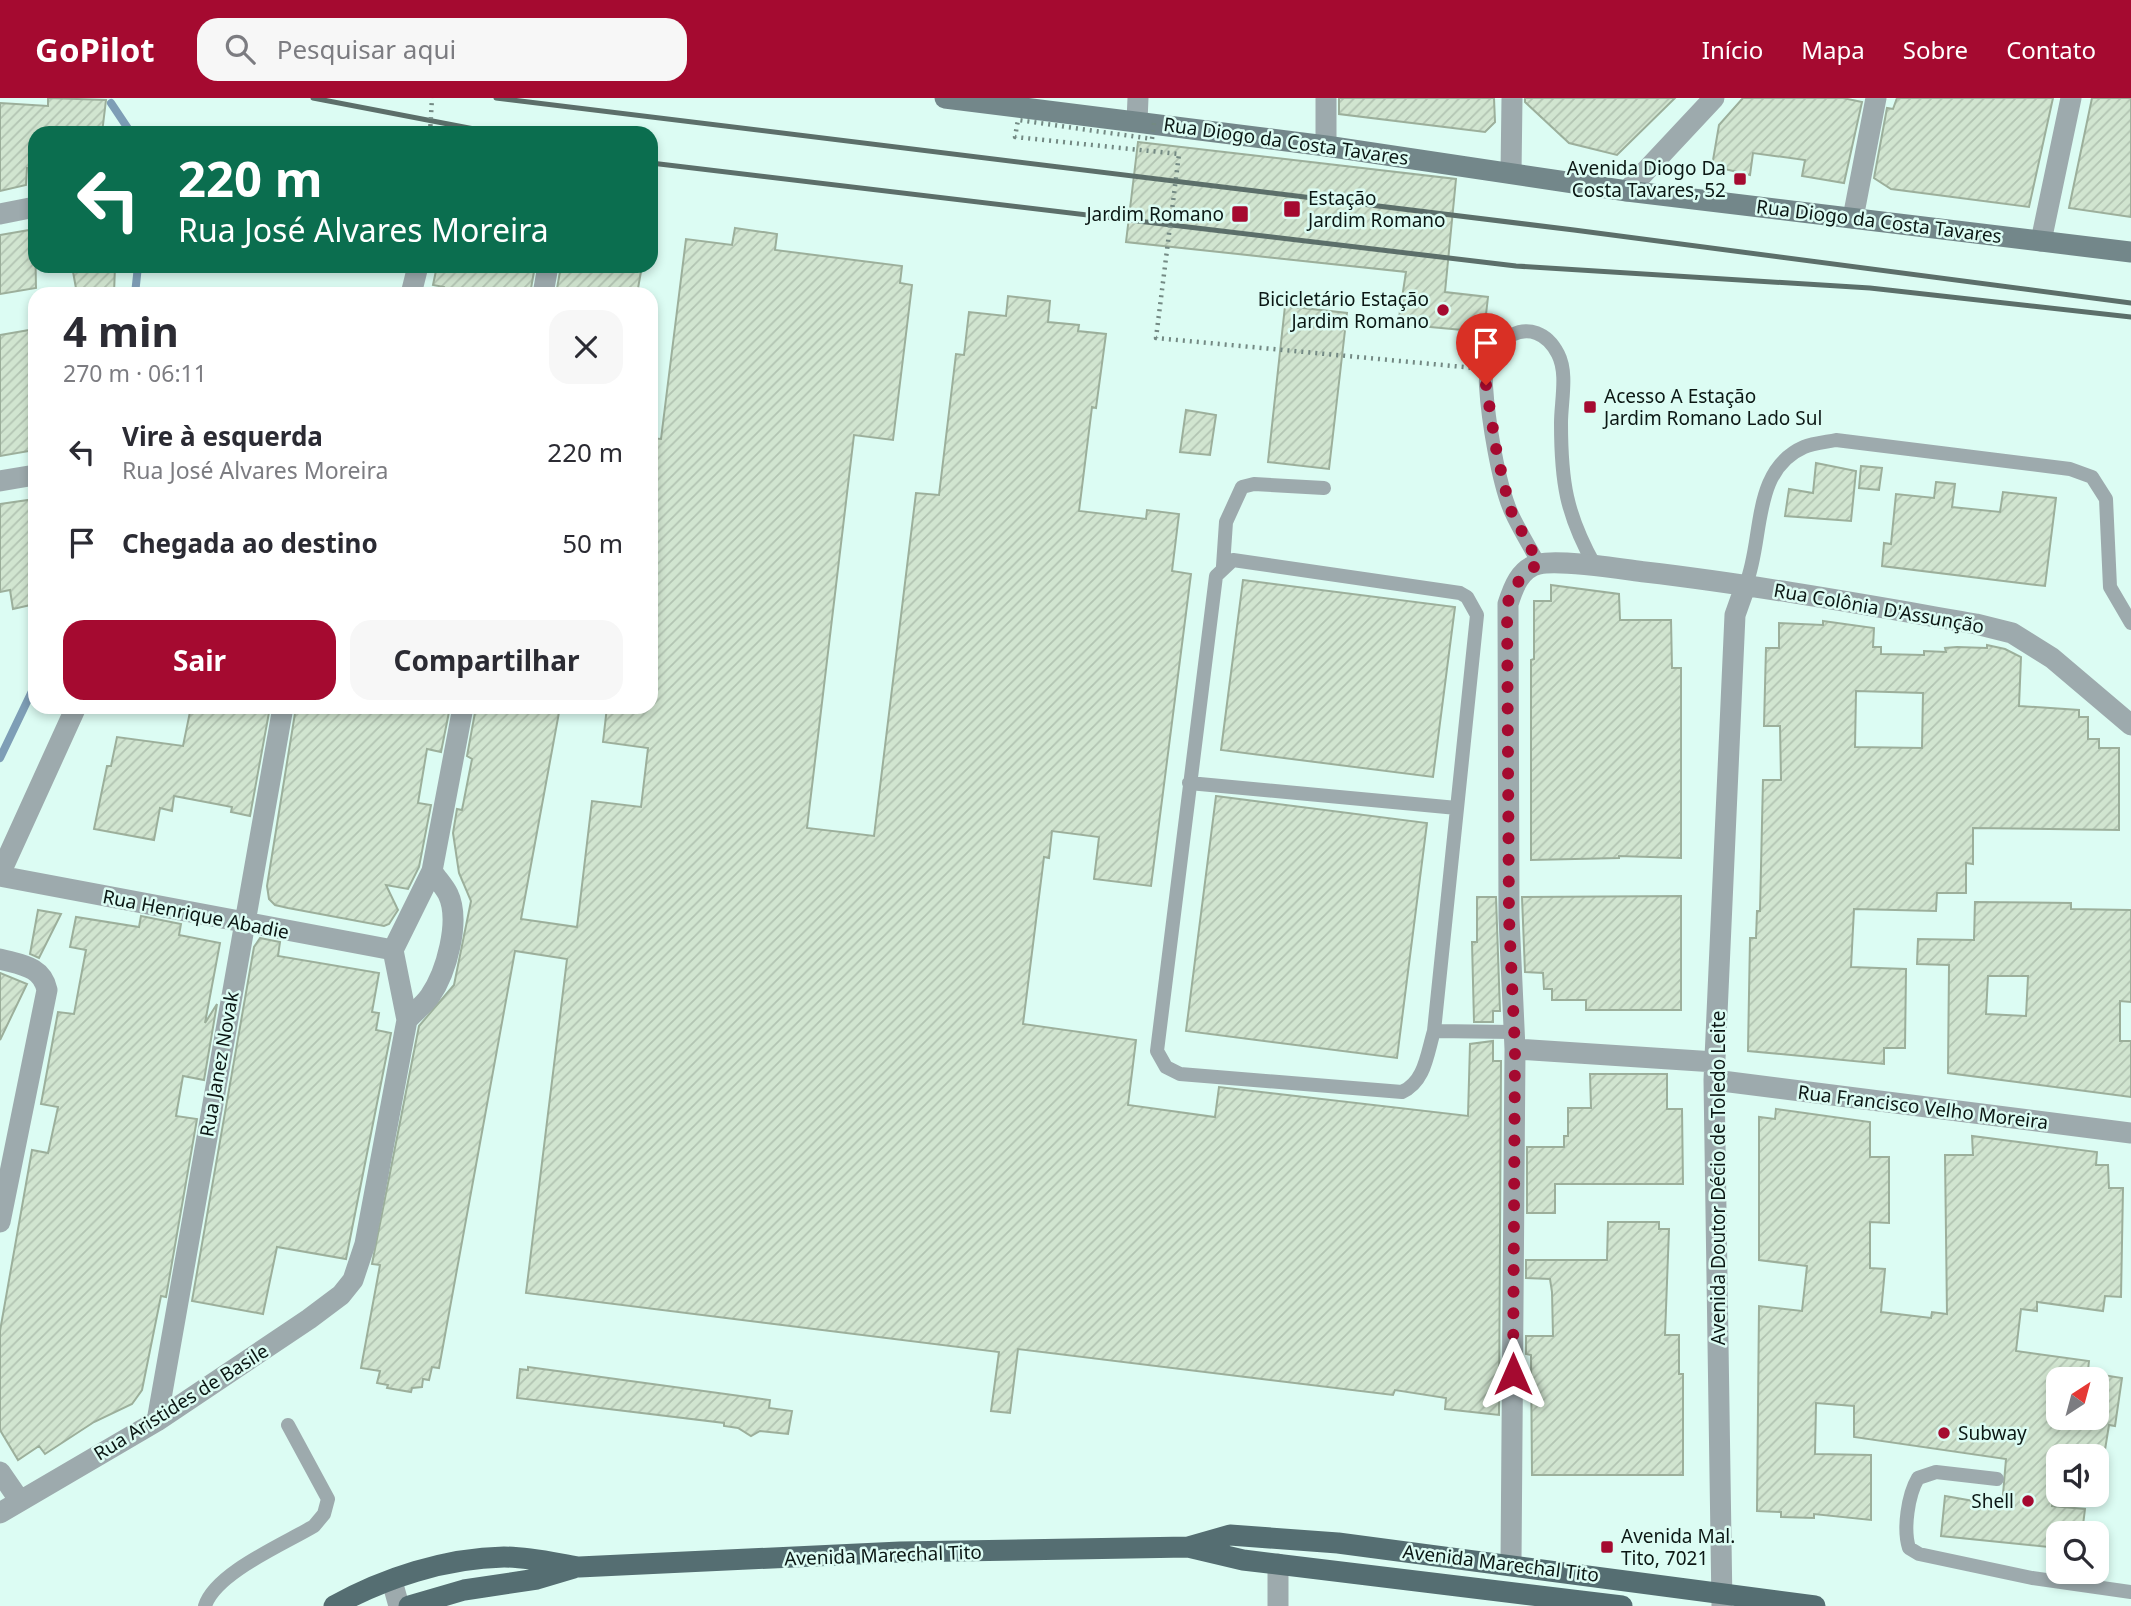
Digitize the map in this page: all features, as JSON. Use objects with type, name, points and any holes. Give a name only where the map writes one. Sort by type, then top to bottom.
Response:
[{"type":"main road","name":"Avenida Marechal Tito","points":[[1188,1547],[1230,1535],[1338,1543],[1511,1563],[1722,1599],[1815,1606]]},
{"type":"main road","name":"Avenida Marechal Tito","points":[[334,1606],[436,1566],[479,1559],[536,1560],[579,1567],[900,1552],[1188,1547],[1278,1564],[1425,1582],[1480,1597],[1622,1606]]},
{"type":"main road","points":[[1425,1582],[1426,1553]]},
{"type":"main road","name":"Avenida Marechal Tito","points":[[409,1606],[464,1590],[537,1579],[579,1567]]},
{"type":"street","points":[[1138,98],[1146,122]]},
{"type":"street","points":[[1326,98],[1326,146]]},
{"type":"street","points":[[1511,98],[1511,173]]},
{"type":"street","points":[[1627,191],[1714,98]]},
{"type":"street","points":[[1853,218],[1876,98]]},
{"type":"street","points":[[2040,241],[2071,98]]},
{"type":"street","name":"Rua Diogo da Costa Tavares","points":[[953,99],[1326,146],[1627,191],[2131,252]]},
{"type":"street","points":[[0,214],[28,208]]},
{"type":"street","points":[[0,481],[28,476]]},
{"type":"street","points":[[1511,1563],[1514,1040],[1509,918],[1507,604],[1515,584],[1524,572],[1539,564]]},
{"type":"street","name":"Rua Colônia D'Assunção","points":[[1539,564],[1595,565],[1746,584],[1976,624],[2012,634],[2052,658],[2131,725]]},
{"type":"street","name":"Avenida Doutor Décio de Toledo Leite","points":[[1722,1599],[1715,1071],[1735,615],[1746,584]]},
{"type":"street","points":[[0,875],[73,714]]},
{"type":"street","name":"Rua Janez Novak","points":[[157,1421],[283,714]]},
{"type":"street","points":[[407,1020],[393,950],[419,904],[432,871],[462,714]]},
{"type":"street","points":[[407,1020],[431,995],[443,970],[450,937],[452,918],[449,896],[432,871]]},
{"type":"street","name":"Rua Henrique Abadie","points":[[0,875],[244,924],[393,950]]},
{"type":"street","points":[[0,959],[38,972],[44,979],[47,990],[0,1222]]},
{"type":"street","name":"Rua Aristides de Basile","points":[[0,1513],[157,1421],[341,1295],[353,1280],[365,1244],[407,1020]]},
{"type":"street","name":"Rua Francisco Velho Moreira","points":[[1514,1040],[2131,1133]]},
{"type":"street","points":[[0,1472],[20,1501]]},
{"type":"street","points":[[1278,1564],[1278,1606]]},
{"type":"street","points":[[392,1581],[399,1606]]},
{"type":"lane","points":[[1539,564],[1510,509],[1487,400],[1485,369],[1494,347],[1513,334],[1529,332],[1545,339],[1558,354],[1563,375],[1565,494],[1576,533],[1595,565]]},
{"type":"lane","points":[[1746,584],[1758,545],[1764,493],[1778,465],[1804,447],[1836,440],[2070,469],[2092,477],[2106,499],[2110,587],[2131,623]]},
{"type":"lane","points":[[1223,566],[1226,522],[1242,487],[1254,484],[1324,488]]},
{"type":"lane","points":[[1233,560],[1248,560],[1460,593],[1467,597],[1477,615],[1434,1031],[1420,1078],[1413,1087],[1402,1092],[1180,1074],[1166,1067],[1157,1051],[1189,783],[1216,576],[1223,566],[1233,560]]},
{"type":"lane","points":[[1189,783],[1457,808]]},
{"type":"lane","points":[[1434,1031],[1514,1040]]},
{"type":"lane","points":[[205,1606],[208,1597],[222,1580],[314,1526],[324,1514],[328,1499],[288,1425]]},
{"type":"lane","points":[[1997,1479],[1936,1472],[1917,1478],[1913,1485],[1907,1528],[1909,1548],[1919,1554],[2019,1575],[2131,1592]]},
{"type":"path","points":[[430,126],[432,98]]},
{"type":"path","points":[[1146,122],[1152,139],[1018,120],[1015,137],[1179,154],[1156,338],[1485,369]]},
{"type":"building","points":[[48,98],[106,100],[103,126],[28,126],[26,185],[0,191],[0,103],[48,106]]},
{"type":"building","points":[[1339,98],[1494,98],[1495,122],[1485,132],[1339,114]]},
{"type":"building","points":[[1525,98],[1675,98],[1617,155],[1569,143],[1525,102]]},
{"type":"building","points":[[1743,98],[1843,98],[1862,102],[1844,183],[1802,176],[1805,160],[1753,153],[1750,175],[1712,166],[1719,125]]},
{"type":"building","points":[[1897,98],[2053,98],[2029,207],[1891,189],[1874,178],[1887,108],[1893,109]]},
{"type":"building","points":[[2092,98],[2131,98],[2131,217],[2069,208]]},
{"type":"building","name":"Estação Jardim Romano","points":[[1138,142],[1456,179],[1445,292],[1488,297],[1484,332],[1398,324],[1406,272],[1126,242]]},
{"type":"building","points":[[735,228],[777,234],[775,250],[902,266],[900,283],[912,285],[893,440],[854,435],[807,828],[874,836],[916,493],[939,495],[956,354],[964,355],[969,312],[1006,316],[1008,296],[1050,301],[1048,322],[1079,325],[1078,331],[1106,334],[1096,408],[1092,407],[1079,511],[1146,519],[1147,510],[1179,514],[1172,571],[1191,574],[1151,886],[1094,879],[1099,837],[1052,831],[1049,858],[1044,857],[1023,1024],[1136,1040],[1128,1105],[1215,1117],[1219,1087],[1468,1116],[1470,1044],[1493,1041],[1493,1061],[1501,1061],[1499,1415],[1445,1409],[1446,1398],[1395,1390],[1393,1395],[1018,1349],[1010,1413],[991,1411],[999,1352],[526,1293],[567,959],[515,951],[439,1368],[432,1367],[429,1380],[423,1379],[422,1387],[412,1388],[411,1392],[387,1388],[388,1385],[377,1383],[380,1371],[361,1368],[380,1265],[372,1264],[419,1026],[454,985],[471,901],[459,873],[453,833],[457,809],[462,810],[472,759],[467,756],[475,714],[559,714],[521,919],[577,927],[592,801],[641,807],[648,748],[603,742],[606,714],[658,714],[658,439],[661,439],[686,239],[732,245]]},
{"type":"building","points":[[28,230],[28,273],[36,273],[36,287],[0,294],[0,235]]},
{"type":"building","points":[[73,273],[115,273],[114,287],[76,287]]},
{"type":"building","points":[[436,273],[534,273],[531,287],[433,285]]},
{"type":"building","points":[[560,273],[641,273],[638,287],[557,287]]},
{"type":"building","points":[[1285,306],[1347,313],[1329,469],[1268,462]]},
{"type":"building","points":[[28,330],[28,451],[0,456],[0,335]]},
{"type":"building","points":[[1186,410],[1216,415],[1210,455],[1180,452]]},
{"type":"building","points":[[1816,463],[1856,471],[1851,521],[1785,516],[1789,489],[1813,493]]},
{"type":"building","points":[[1861,466],[1882,468],[1879,490],[1859,488]]},
{"type":"building","points":[[1936,482],[1955,484],[1952,507],[2000,512],[2003,492],[2056,498],[2045,586],[1882,566],[1884,543],[1891,544],[1896,494],[1934,498]]},
{"type":"building","points":[[28,500],[28,606],[13,609],[10,590],[0,592],[0,504]]},
{"type":"building","points":[[1243,580],[1455,607],[1433,777],[1221,750]]},
{"type":"building","points":[[1551,585],[1619,594],[1620,620],[1671,620],[1672,668],[1681,668],[1681,858],[1619,856],[1531,860],[1531,660],[1534,659],[1534,601],[1551,601]]},
{"type":"building","points":[[1823,621],[1874,628],[1873,647],[1881,647],[1881,654],[1924,655],[1924,651],[1946,652],[1945,648],[1987,648],[1987,645],[2005,649],[2021,657],[2019,706],[2079,710],[2079,717],[2088,717],[2088,739],[2099,739],[2099,748],[2119,748],[2119,830],[1973,828],[1973,864],[1966,863],[1966,893],[1937,893],[1936,911],[1854,909],[1851,967],[1906,969],[1905,1048],[1884,1048],[1884,1064],[1748,1051],[1750,938],[1756,938],[1757,911],[1760,911],[1763,780],[1781,780],[1780,726],[1764,726],[1766,648],[1779,648],[1779,623],[1823,625]],"holes":[[[1856,691],[1923,693],[1922,748],[1855,747]]]},
{"type":"building","points":[[190,714],[269,714],[250,816],[231,812],[232,807],[174,796],[172,811],[160,808],[154,840],[94,829],[107,766],[111,766],[117,737],[183,746]]},
{"type":"building","points":[[295,714],[449,714],[441,752],[427,749],[418,803],[431,805],[419,867],[408,889],[386,885],[398,910],[389,924],[384,926],[275,905],[269,899],[267,886]]},
{"type":"building","points":[[1216,796],[1427,823],[1397,1058],[1186,1031]]},
{"type":"building","points":[[1681,896],[1681,1010],[1586,1010],[1586,1000],[1552,1000],[1552,989],[1544,989],[1543,973],[1525,972],[1522,897]]},
{"type":"building","points":[[1477,897],[1496,897],[1500,1011],[1493,1011],[1493,1022],[1474,1022],[1472,942],[1477,942]]},
{"type":"building","points":[[1975,902],[2071,903],[2071,909],[2131,910],[2131,1002],[2120,1001],[2120,1041],[2131,1041],[2131,1097],[1948,1073],[1949,965],[1917,964],[1918,939],[1974,940]],"holes":[[[1988,976],[2028,976],[2026,1016],[1986,1014]]]},
{"type":"building","points":[[38,910],[61,914],[39,958],[30,954]]},
{"type":"building","points":[[141,916],[181,924],[179,935],[220,943],[205,1023],[217,1004],[204,1080],[183,1076],[176,1116],[197,1119],[166,1297],[161,1296],[142,1390],[132,1404],[94,1422],[45,1454],[39,1446],[18,1460],[0,1430],[0,1331],[32,1150],[48,1153],[58,1107],[41,1104],[58,1012],[74,1014],[86,950],[70,947],[76,917],[139,927]]},
{"type":"building","points":[[260,938],[280,942],[278,956],[379,973],[372,1012],[379,1013],[376,1030],[391,1033],[346,1259],[277,1247],[263,1314],[192,1301],[254,947]]},
{"type":"building","points":[[0,973],[27,984],[0,1040]]},
{"type":"building","points":[[1590,1074],[1667,1074],[1667,1109],[1682,1109],[1683,1184],[1555,1184],[1555,1213],[1527,1213],[1527,1147],[1564,1147],[1564,1136],[1568,1136],[1568,1108],[1591,1108]]},
{"type":"building","points":[[1776,1109],[1870,1122],[1870,1157],[1889,1157],[1889,1223],[1870,1222],[1870,1268],[1885,1269],[1881,1312],[1931,1318],[1932,1312],[1947,1314],[1945,1155],[1973,1155],[1972,1136],[2097,1152],[2096,1165],[2108,1165],[2109,1188],[2123,1188],[2121,1297],[2105,1296],[2103,1311],[2037,1302],[2037,1311],[2021,1309],[2016,1351],[2089,1361],[2088,1367],[2046,1367],[2046,1430],[2108,1430],[2106,1444],[2046,1444],[2046,1507],[2085,1509],[2084,1521],[2046,1521],[2046,1547],[1941,1536],[1945,1496],[2002,1506],[2006,1459],[1854,1437],[1854,1406],[1816,1403],[1815,1454],[1871,1455],[1871,1520],[1814,1514],[1814,1518],[1781,1517],[1781,1512],[1757,1511],[1759,1306],[1802,1311],[1807,1266],[1759,1260],[1759,1117],[1775,1119]]},
{"type":"building","points":[[1608,1222],[1659,1222],[1659,1229],[1669,1229],[1665,1335],[1679,1335],[1679,1374],[1683,1374],[1683,1475],[1532,1475],[1531,1355],[1526,1354],[1526,1336],[1553,1336],[1552,1292],[1550,1279],[1526,1278],[1526,1260],[1607,1260]]},
{"type":"building","points":[[528,1367],[770,1400],[769,1408],[792,1411],[788,1434],[760,1431],[751,1436],[738,1428],[724,1426],[724,1423],[517,1398],[520,1369],[528,1370]]},
{"type":"building","points":[[2109,1376],[2122,1378],[2115,1426],[2109,1425]]},
{"type":"waterway","points":[[111,103],[126,126]]},
{"type":"waterway","points":[[136,287],[137,273]]},
{"type":"waterway","points":[[0,758],[28,700]]},
{"type":"railway","points":[[313,98],[459,126]]},
{"type":"railway","points":[[496,98],[1574,230],[2131,303]]},
{"type":"railway","points":[[658,164],[1516,266],[1870,288],[2131,317]]},
{"type":"place","name":"Avenida Diogo Da Costa Tavares, 52","points":[[1740,179]]},
{"type":"place","name":"Estação Jardim Romano","points":[[1292,209]]},
{"type":"place","name":"Jardim Romano","points":[[1240,214]]},
{"type":"place","name":"Bicicletário Estação Jardim Romano","points":[[1443,310]]},
{"type":"place","name":"Acesso A Estação Jardim Romano Lado Sul","points":[[1590,407]]},
{"type":"place","name":"Subway","points":[[1944,1433]]},
{"type":"place","name":"Shell","points":[[2028,1501]]},
{"type":"place","name":"Avenida Mal. Tito, 7021","points":[[1607,1547]]},
{"type":"route","points":[[1486,385],[1497,454],[1510,509],[1539,564],[1524,572],[1515,584],[1507,604],[1509,918],[1515,1049],[1513,1374]]}]
